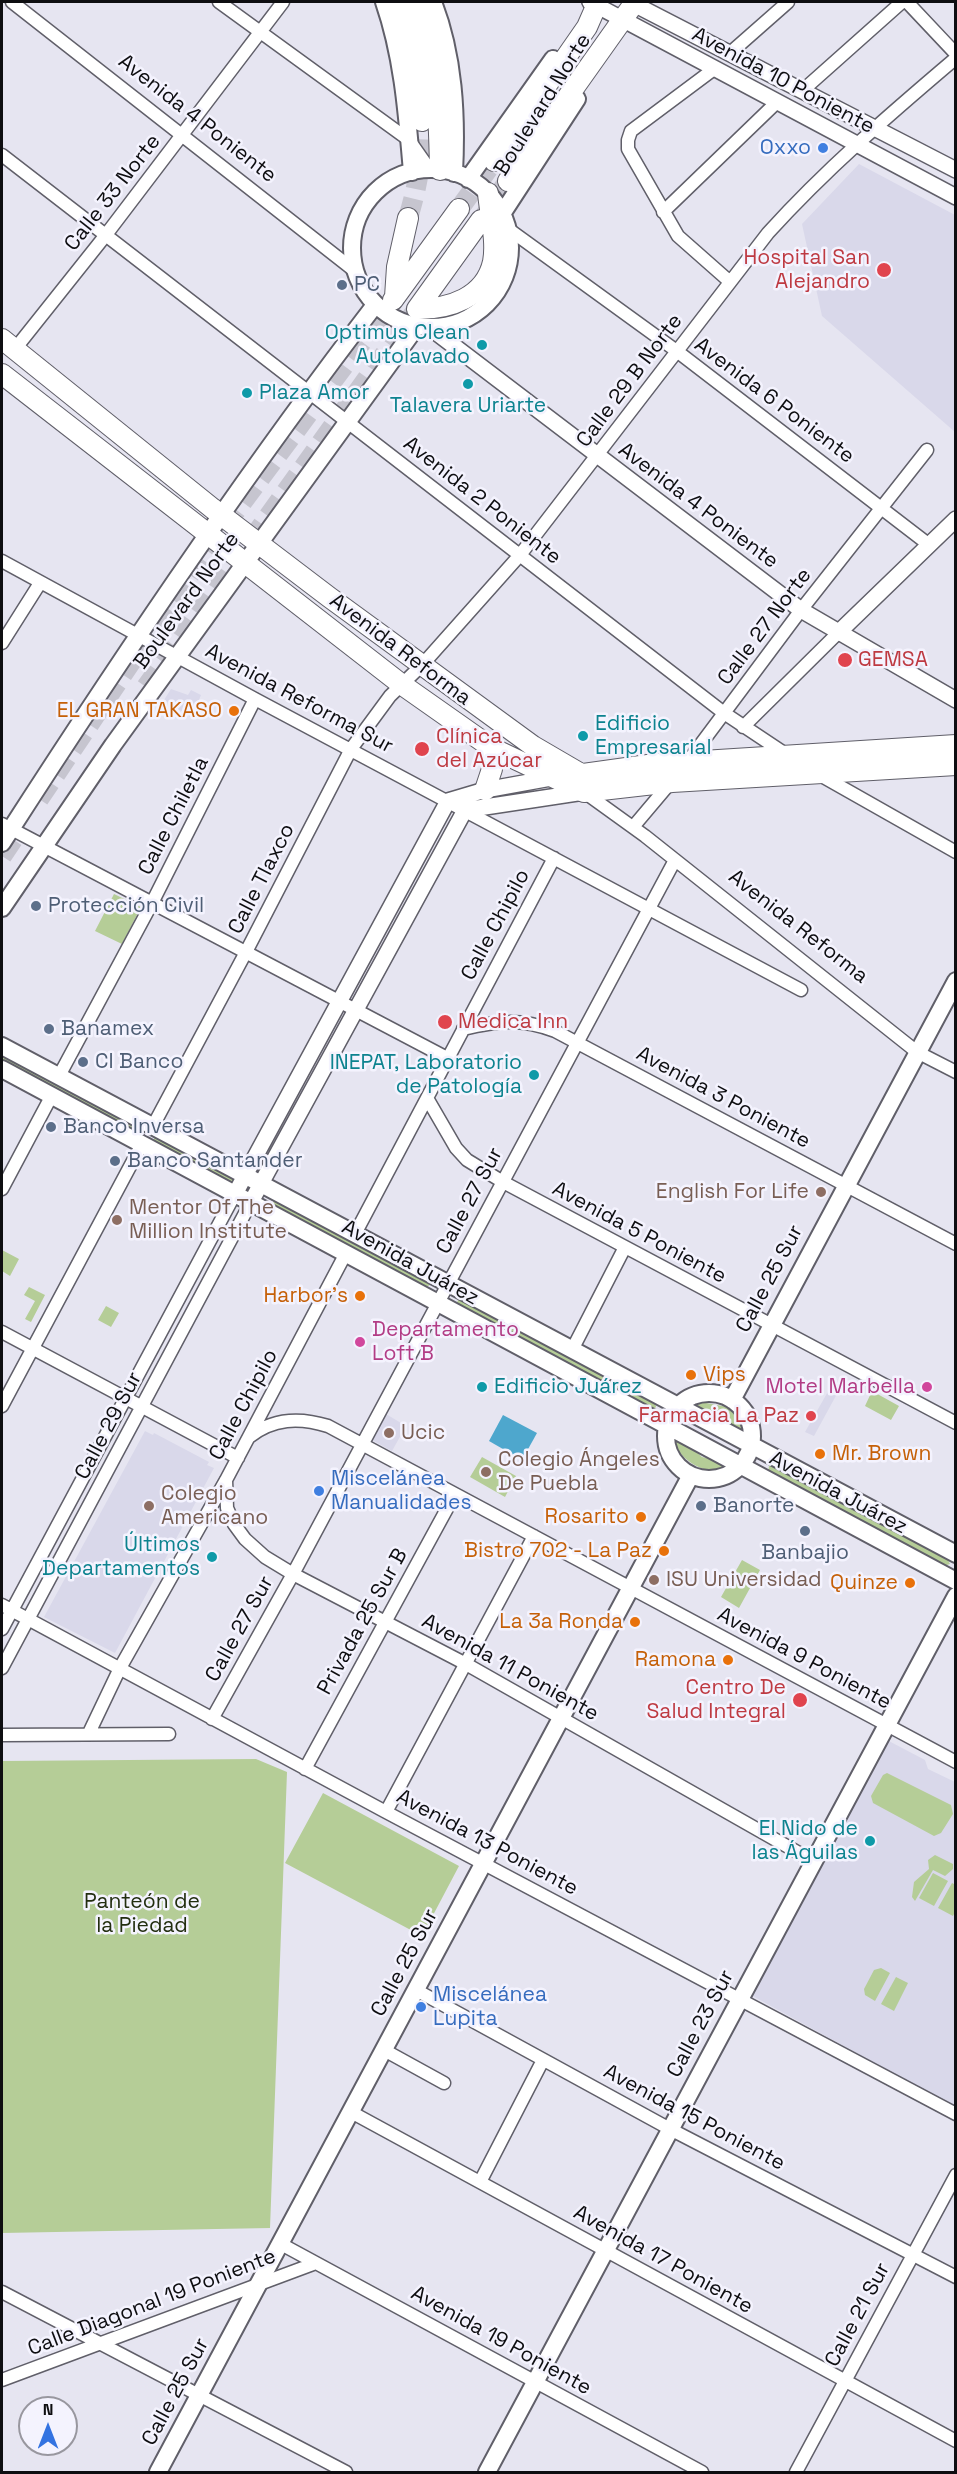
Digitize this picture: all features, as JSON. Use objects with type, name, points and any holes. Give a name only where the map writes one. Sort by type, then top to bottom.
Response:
[{"type":"main road","points":[[384,2],[403,71],[412,172]]},
{"type":"main road","points":[[399,2],[411,39],[422,121]]},
{"type":"main road","points":[[418,2],[435,73],[439,121],[448,173]]},
{"type":"main road","points":[[433,2],[446,42],[452,80],[455,123],[448,173]]},
{"type":"main road","name":"Boulevard Norte","points":[[448,173],[595,2]]},
{"type":"main road","name":"Boulevard Norte","points":[[494,161],[587,27],[595,2]]},
{"type":"main road","name":"Boulevard Norte","points":[[505,221],[599,64],[633,2]]},
{"type":"main road","name":"Boulevard Norte","points":[[508,181],[622,20]]},
{"type":"main road","points":[[412,172],[448,173],[488,193],[505,221],[510,252],[506,276],[494,297],[476,314],[454,324],[402,322],[388,301],[363,289],[355,271],[352,250],[354,229],[362,209],[375,192],[392,180],[412,172]]},
{"type":"main road","points":[[421,321],[435,309],[454,305],[472,296],[485,282],[493,263],[494,246],[488,193]]},
{"type":"main road","name":"Boulevard Norte","points":[[5,832],[308,392],[388,301],[459,209]]},
{"type":"main road","points":[[388,301],[408,218]]},
{"type":"main road","name":"Boulevard Norte","points":[[2,908],[177,656],[421,321],[481,220]]},
{"type":"main road","name":"Avenida Reforma","points":[[8,344],[222,515],[581,783],[605,788],[672,782]]},
{"type":"main road","name":"Avenida Reforma","points":[[2,374],[246,561],[401,684],[492,748],[551,778]]},
{"type":"main road","points":[[551,778],[581,783],[687,762],[956,745]]},
{"type":"main road","points":[[485,790],[492,769],[492,748]]},
{"type":"main road","points":[[672,782],[956,765]]},
{"type":"main road","name":"Calle 25 Sur","points":[[732,1400],[956,981]]},
{"type":"main road","name":"Avenida Juárez","points":[[2,1046],[956,1554]]},
{"type":"main road","name":"Avenida Juárez","points":[[2,1069],[956,1581]]},
{"type":"main road","points":[[710,1393],[732,1400],[747,1416],[751,1427],[751,1445],[740,1466],[730,1474],[704,1479],[691,1475],[673,1460],[666,1438],[667,1426],[678,1406],[698,1395],[710,1393]]},
{"type":"main road","name":"Calle 25 Sur","points":[[158,2472],[691,1475]]},
{"type":"main road","name":"Calle 23 Sur","points":[[487,2472],[956,1596]]},
{"type":"street","name":"Avenida 4 Poniente","points":[[12,2],[355,271]]},
{"type":"street","points":[[219,2],[410,140],[448,173]]},
{"type":"street","name":"Calle 33 Norte","points":[[8,344],[105,236],[283,2]]},
{"type":"street","name":"Avenida 10 Poniente","points":[[595,2],[622,20],[956,197]]},
{"type":"street","name":"Avenida 10 Poniente","points":[[633,2],[729,54],[956,170]]},
{"type":"street","points":[[729,54],[788,2]]},
{"type":"street","points":[[802,91],[902,2]]},
{"type":"street","points":[[908,2],[956,56]]},
{"type":"street","name":"Calle 29 B Norte","points":[[423,664],[520,555],[678,352],[729,281],[802,196],[856,143],[956,56]]},
{"type":"street","points":[[714,69],[631,131],[628,149],[678,236],[729,281]]},
{"type":"street","points":[[663,212],[777,102]]},
{"type":"street","name":"Avenida 2 Poniente","points":[[2,155],[743,727],[816,773],[956,852]]},
{"type":"street","name":"Avenida 6 Poniente","points":[[505,221],[928,544]]},
{"type":"street","name":"Avenida 4 Poniente","points":[[421,321],[801,610],[956,700]]},
{"type":"street","name":"Calle 27 Norte","points":[[633,827],[672,782],[801,610],[927,450]]},
{"type":"street","points":[[743,727],[956,519]]},
{"type":"street","name":"Avenida Reforma Sur","points":[[2,561],[255,699],[801,990]]},
{"type":"street","points":[[2,643],[40,583]]},
{"type":"street","name":"Calle Tlaxco","points":[[153,1126],[351,749],[401,684],[423,664]]},
{"type":"street","name":"Calle Chiletla","points":[[59,1076],[152,903],[255,699]]},
{"type":"street","points":[[243,1198],[245,1176],[448,801],[485,790],[551,778]]},
{"type":"street","points":[[243,1198],[260,1184],[465,810],[581,783]]},
{"type":"street","name":"Avenida Reforma","points":[[581,783],[633,827],[917,1052],[956,1072]]},
{"type":"street","points":[[5,832],[43,846],[447,1058]]},
{"type":"street","name":"Calle Chipilo","points":[[355,1234],[554,858]]},
{"type":"street","name":"Calle 27 Sur","points":[[213,1719],[675,860]]},
{"type":"street","name":"Avenida 3 Poniente","points":[[463,1029],[517,1021],[546,1027],[956,1244]]},
{"type":"street","points":[[2,1189],[52,1095]]},
{"type":"street","name":"Avenida 5 Poniente","points":[[427,1098],[456,1148],[467,1160],[503,1182],[956,1423]]},
{"type":"street","points":[[2,1406],[142,1144]]},
{"type":"street","name":"Calle 29 Sur","points":[[2,1629],[7,1607],[243,1198]]},
{"type":"street","name":"Calle 29 Sur","points":[[2,1668],[141,1407],[243,1198]]},
{"type":"street","points":[[572,1350],[625,1247]]},
{"type":"street","name":"Calle Chipilo","points":[[89,1733],[120,1668],[226,1480],[346,1253]]},
{"type":"street","points":[[2,1332],[237,1458]]},
{"type":"street","name":"Avenida 9 Poniente","points":[[249,1437],[262,1427],[276,1422],[301,1420],[328,1426],[956,1762]]},
{"type":"street","name":"Avenida 11 Poniente","points":[[226,1480],[227,1508],[234,1524],[244,1539],[265,1557],[293,1574],[466,1664],[813,1861]]},
{"type":"street","name":"Privada 25 Sur B","points":[[305,1768],[455,1494]]},
{"type":"street","points":[[386,1812],[534,1536]]},
{"type":"street","name":"Avenida 13 Poniente","points":[[7,1607],[386,1812],[956,2114]]},
{"type":"street","points":[[2,1735],[169,1734]]},
{"type":"street","name":"Avenida 15 Poniente","points":[[416,1990],[670,2129],[956,2277]]},
{"type":"street","points":[[384,2050],[444,2083]]},
{"type":"street","points":[[480,2182],[543,2060]]},
{"type":"street","name":"Avenida 17 Poniente","points":[[351,2112],[956,2441]]},
{"type":"street","name":"Calle 21 Sur","points":[[796,2472],[956,2175]]},
{"type":"street","name":"Avenida 19 Poniente","points":[[281,2244],[702,2472]]},
{"type":"street","name":"Calle Diagonal 19 Poniente","points":[[2,2380],[316,2263]]},
{"type":"street","points":[[2,2292],[346,2472]]},
{"type":"shaded area","name":"Hospital San Alejandro","points":[[859,164],[955,215],[955,432],[822,316],[802,224]]},
{"type":"shaded area","points":[[171,689],[188,695],[191,690],[201,695],[192,718],[164,700]]},
{"type":"shaded area","points":[[830,1388],[838,1392],[814,1436],[805,1432]]},
{"type":"shaded area","name":"Ucic","points":[[386,1414],[406,1426],[392,1451],[372,1440]]},
{"type":"shaded area","name":"Colegio Americano","points":[[145,1431],[153,1435],[154,1433],[209,1462],[207,1465],[214,1468],[115,1653],[44,1617]]},
{"type":"shaded area","points":[[885,1739],[925,1760],[928,1769],[955,1782],[955,2107],[749,1994]]},
{"type":"green space","points":[[114,894],[141,907],[122,944],[95,931]]},
{"type":"green space","points":[[2,1053],[138,1127],[139,1131],[136,1133],[2,1062]]},
{"type":"green space","points":[[155,1137],[233,1180],[230,1183],[153,1141]]},
{"type":"green space","points":[[276,1200],[430,1285],[426,1287],[273,1207],[272,1203]]},
{"type":"green space","points":[[2,1250],[19,1259],[10,1276],[2,1271]]},
{"type":"green space","points":[[29,1287],[45,1295],[31,1322],[25,1319],[35,1301],[24,1295]]},
{"type":"green space","points":[[458,1300],[655,1403],[656,1407],[653,1410],[456,1305]]},
{"type":"green space","points":[[106,1306],[119,1313],[111,1327],[98,1320]]},
{"type":"green space","points":[[872,1391],[899,1406],[891,1420],[865,1406]]},
{"type":"green space","points":[[701,1402],[728,1407],[747,1425],[747,1432],[740,1434],[724,1418],[699,1412],[696,1407]]},
{"type":"green space","points":[[682,1439],[702,1457],[725,1462],[726,1470],[719,1472],[703,1469],[688,1461],[678,1449],[676,1442]]},
{"type":"green space","points":[[482,1457],[516,1476],[505,1497],[470,1477]]},
{"type":"green space","points":[[769,1466],[773,1466],[948,1560],[950,1564],[944,1566],[768,1472]]},
{"type":"green space","points":[[742,1560],[760,1570],[739,1608],[721,1597]]},
{"type":"green space","name":"Panteón de la Piedad","points":[[256,1759],[287,1772],[270,2228],[2,2233],[2,1761]]},
{"type":"green space","points":[[887,1773],[951,1805],[953,1814],[941,1833],[934,1836],[873,1803],[871,1796],[883,1775]]},
{"type":"green space","points":[[323,1793],[459,1866],[422,1936],[285,1863]]},
{"type":"green space","points":[[935,1855],[953,1864],[953,1869],[945,1876],[933,1870],[915,1901],[912,1897],[914,1882],[929,1869],[928,1860]]},
{"type":"green space","points":[[933,1873],[948,1881],[934,1906],[919,1898]]},
{"type":"green space","points":[[952,1883],[956,1885],[953,1916],[938,1908]]},
{"type":"green space","points":[[881,1968],[890,1973],[875,2001],[865,1995],[864,1989],[874,1970]]},
{"type":"green space","points":[[896,1977],[908,1983],[894,2011],[881,2004]]},
{"type":"water","points":[[503,1415],[537,1433],[522,1460],[489,1441]]},
{"type":"tunnel","points":[[408,218],[419,170],[422,121]]},
{"type":"tunnel","points":[[459,209],[494,161]]},
{"type":"tunnel","points":[[483,218],[508,181]]},
{"type":"tunnel","points":[[39,799],[203,555],[393,300]]},
{"type":"tunnel","points":[[146,687],[417,309]]},
{"type":"tunnel","points":[[2,856],[20,829]]},
{"type":"place","name":"Oxxo","points":[[823,148]]},
{"type":"place","name":"Hospital San Alejandro","points":[[884,270]]},
{"type":"place","name":"PC","points":[[342,285]]},
{"type":"place","name":"Optimus Clean Autolavado","points":[[482,345]]},
{"type":"place","name":"Talavera Uriarte","points":[[468,384]]},
{"type":"place","name":"Plaza Amor","points":[[247,393]]},
{"type":"place","name":"GEMSA","points":[[845,660]]},
{"type":"place","name":"EL GRAN TAKASO","points":[[234,711]]},
{"type":"place","name":"Edificio Empresarial","points":[[583,736]]},
{"type":"place","name":"Clínica del Azúcar","points":[[422,749]]},
{"type":"place","name":"Protección Civil","points":[[36,906]]},
{"type":"place","name":"Medica Inn","points":[[445,1022]]},
{"type":"place","name":"Banamex","points":[[49,1029]]},
{"type":"place","name":"CI Banco","points":[[83,1062]]},
{"type":"place","name":"INEPAT, Laboratorio de Patología","points":[[534,1075]]},
{"type":"place","name":"Banco Inversa","points":[[51,1127]]},
{"type":"place","name":"Banco Santander","points":[[115,1161]]},
{"type":"place","name":"English For Life","points":[[821,1192]]},
{"type":"place","name":"Mentor Of The Million Institute","points":[[117,1220]]},
{"type":"place","name":"Harbor’s","points":[[360,1296]]},
{"type":"place","name":"Departamento Loft B","points":[[360,1342]]},
{"type":"place","name":"Vips","points":[[691,1375]]},
{"type":"place","name":"Edificio Juárez","points":[[482,1387]]},
{"type":"place","name":"Motel Marbella","points":[[927,1387]]},
{"type":"place","name":"Farmacia La Paz","points":[[811,1416]]},
{"type":"place","name":"Ucic","points":[[389,1433]]},
{"type":"place","name":"Mr. Brown","points":[[820,1454]]},
{"type":"place","name":"Colegio Ángeles De Puebla","points":[[486,1472]]},
{"type":"place","name":"Miscelánea Manualidades","points":[[319,1491]]},
{"type":"place","name":"Colegio Americano","points":[[149,1506]]},
{"type":"place","name":"Banorte","points":[[701,1506]]},
{"type":"place","name":"Rosarito","points":[[641,1517]]},
{"type":"place","name":"Banbajio","points":[[805,1531]]},
{"type":"place","name":"Bistro 702 - La Paz","points":[[664,1551]]},
{"type":"place","name":"Últimos Departamentos","points":[[212,1557]]},
{"type":"place","name":"ISU Universidad","points":[[654,1580]]},
{"type":"place","name":"Quinze","points":[[910,1583]]},
{"type":"place","name":"La 3a Ronda","points":[[635,1622]]},
{"type":"place","name":"Ramona","points":[[728,1660]]},
{"type":"place","name":"Centro De Salud Integral","points":[[800,1700]]},
{"type":"place","name":"El Nido de las Águilas","points":[[870,1841]]},
{"type":"place","name":"Miscelánea Lupita","points":[[421,2007]]}]
